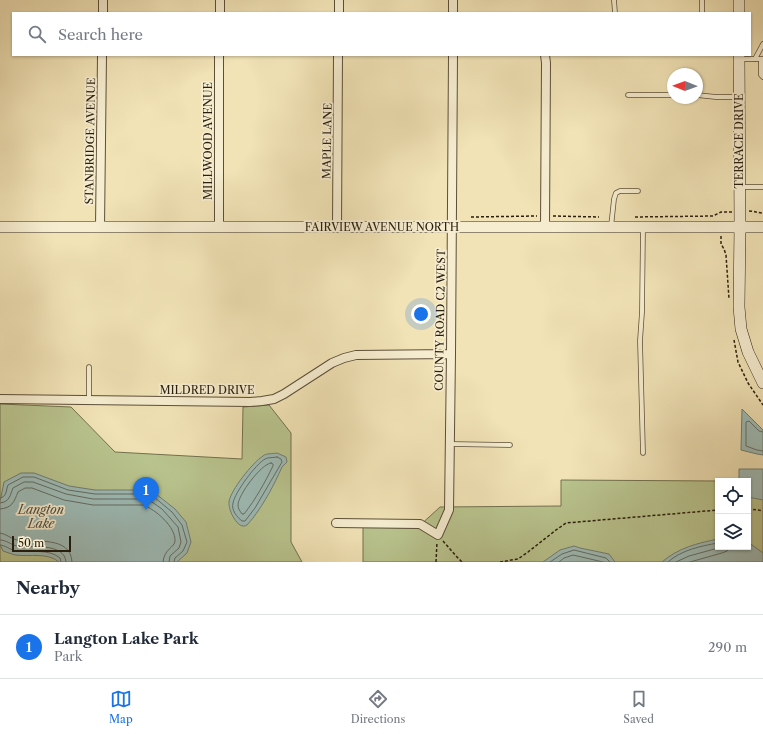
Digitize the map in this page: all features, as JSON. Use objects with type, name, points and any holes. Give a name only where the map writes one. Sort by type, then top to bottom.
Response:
[{"type":"street","points":[[103,0],[103,12]]},
{"type":"street","points":[[220,0],[220,12]]},
{"type":"street","points":[[339,0],[339,12]]},
{"type":"street","points":[[453,0],[453,12]]},
{"type":"street","points":[[739,0],[739,12]]},
{"type":"street","name":"STANBRIDGE AVENUE","points":[[100,227],[102,56]]},
{"type":"street","name":"MILLWOOD AVENUE","points":[[218,227],[219,56]]},
{"type":"street","name":"MAPLE LANE","points":[[337,228],[338,56]]},
{"type":"street","name":"COUNTY ROAD C2 WEST","points":[[438,535],[448,510],[451,354],[453,56]]},
{"type":"street","name":"TERRACE DRIVE","points":[[739,57],[739,306],[741,329],[748,352],[763,383]]},
{"type":"street","points":[[545,59],[545,222]]},
{"type":"street","name":"FAIRVIEW AVENUE NORTH","points":[[0,228],[452,228],[545,222],[612,222],[643,227],[763,227]]},
{"type":"street","name":"MILDRED DRIVE","points":[[0,399],[262,401],[284,394],[322,369],[344,358],[356,355],[451,354]]},
{"type":"street","points":[[336,523],[420,524],[438,535]]},
{"type":"lane","points":[[614,0],[615,12]]},
{"type":"lane","points":[[702,0],[702,12]]},
{"type":"lane","points":[[755,59],[763,44]]},
{"type":"lane","points":[[739,57],[762,59],[761,75],[763,77]]},
{"type":"lane","points":[[628,95],[667,95]]},
{"type":"lane","points":[[703,96],[716,97],[739,96]]},
{"type":"lane","points":[[740,187],[763,187]]},
{"type":"lane","points":[[612,222],[616,193],[620,191],[638,191]]},
{"type":"lane","points":[[643,227],[642,312],[640,341],[643,453]]},
{"type":"lane","points":[[89,367],[89,400]]},
{"type":"lane","points":[[450,444],[510,445]]},
{"type":"path","points":[[635,217],[713,216],[721,212]]},
{"type":"path","points":[[755,212],[763,213]]},
{"type":"path","points":[[467,217],[545,222],[612,222]]},
{"type":"path","points":[[751,509],[763,511]]},
{"type":"path","points":[[500,562],[518,558],[566,523],[715,510]]},
{"type":"path","points":[[438,535],[462,562]]},
{"type":"path","points":[[436,562],[438,535]]},
{"type":"green space","points":[[0,404],[71,407],[115,452],[242,459],[243,407],[269,405],[291,433],[291,542],[302,562],[0,562]]},
{"type":"green space","points":[[561,480],[715,481],[715,550],[751,550],[751,481],[763,481],[763,562],[363,562],[363,527],[417,528],[440,507],[561,506]]},
{"type":"water","points":[[742,409],[763,430],[763,455],[741,450]]},
{"type":"water","points":[[277,453],[286,457],[287,462],[282,467],[269,493],[253,518],[247,525],[240,525],[234,519],[229,506],[230,497],[233,491],[259,459],[266,454]]},
{"type":"water","points":[[739,469],[763,469],[763,500],[751,498],[751,478],[739,478]]},
{"type":"water","name":"Langton Lake","points":[[21,473],[34,473],[69,486],[95,490],[145,490],[156,494],[175,509],[186,522],[191,542],[187,553],[177,562],[59,562],[44,556],[15,555],[3,551],[0,544],[0,502],[4,482]]},
{"type":"water","points":[[715,540],[715,550],[751,550],[751,544],[763,553],[763,562],[662,562],[675,553],[696,544]]},
{"type":"water","points":[[574,546],[609,554],[615,562],[543,562],[560,550]]},
{"type":"place","name":"Langton Lake Park","points":[[146,510]]}]
